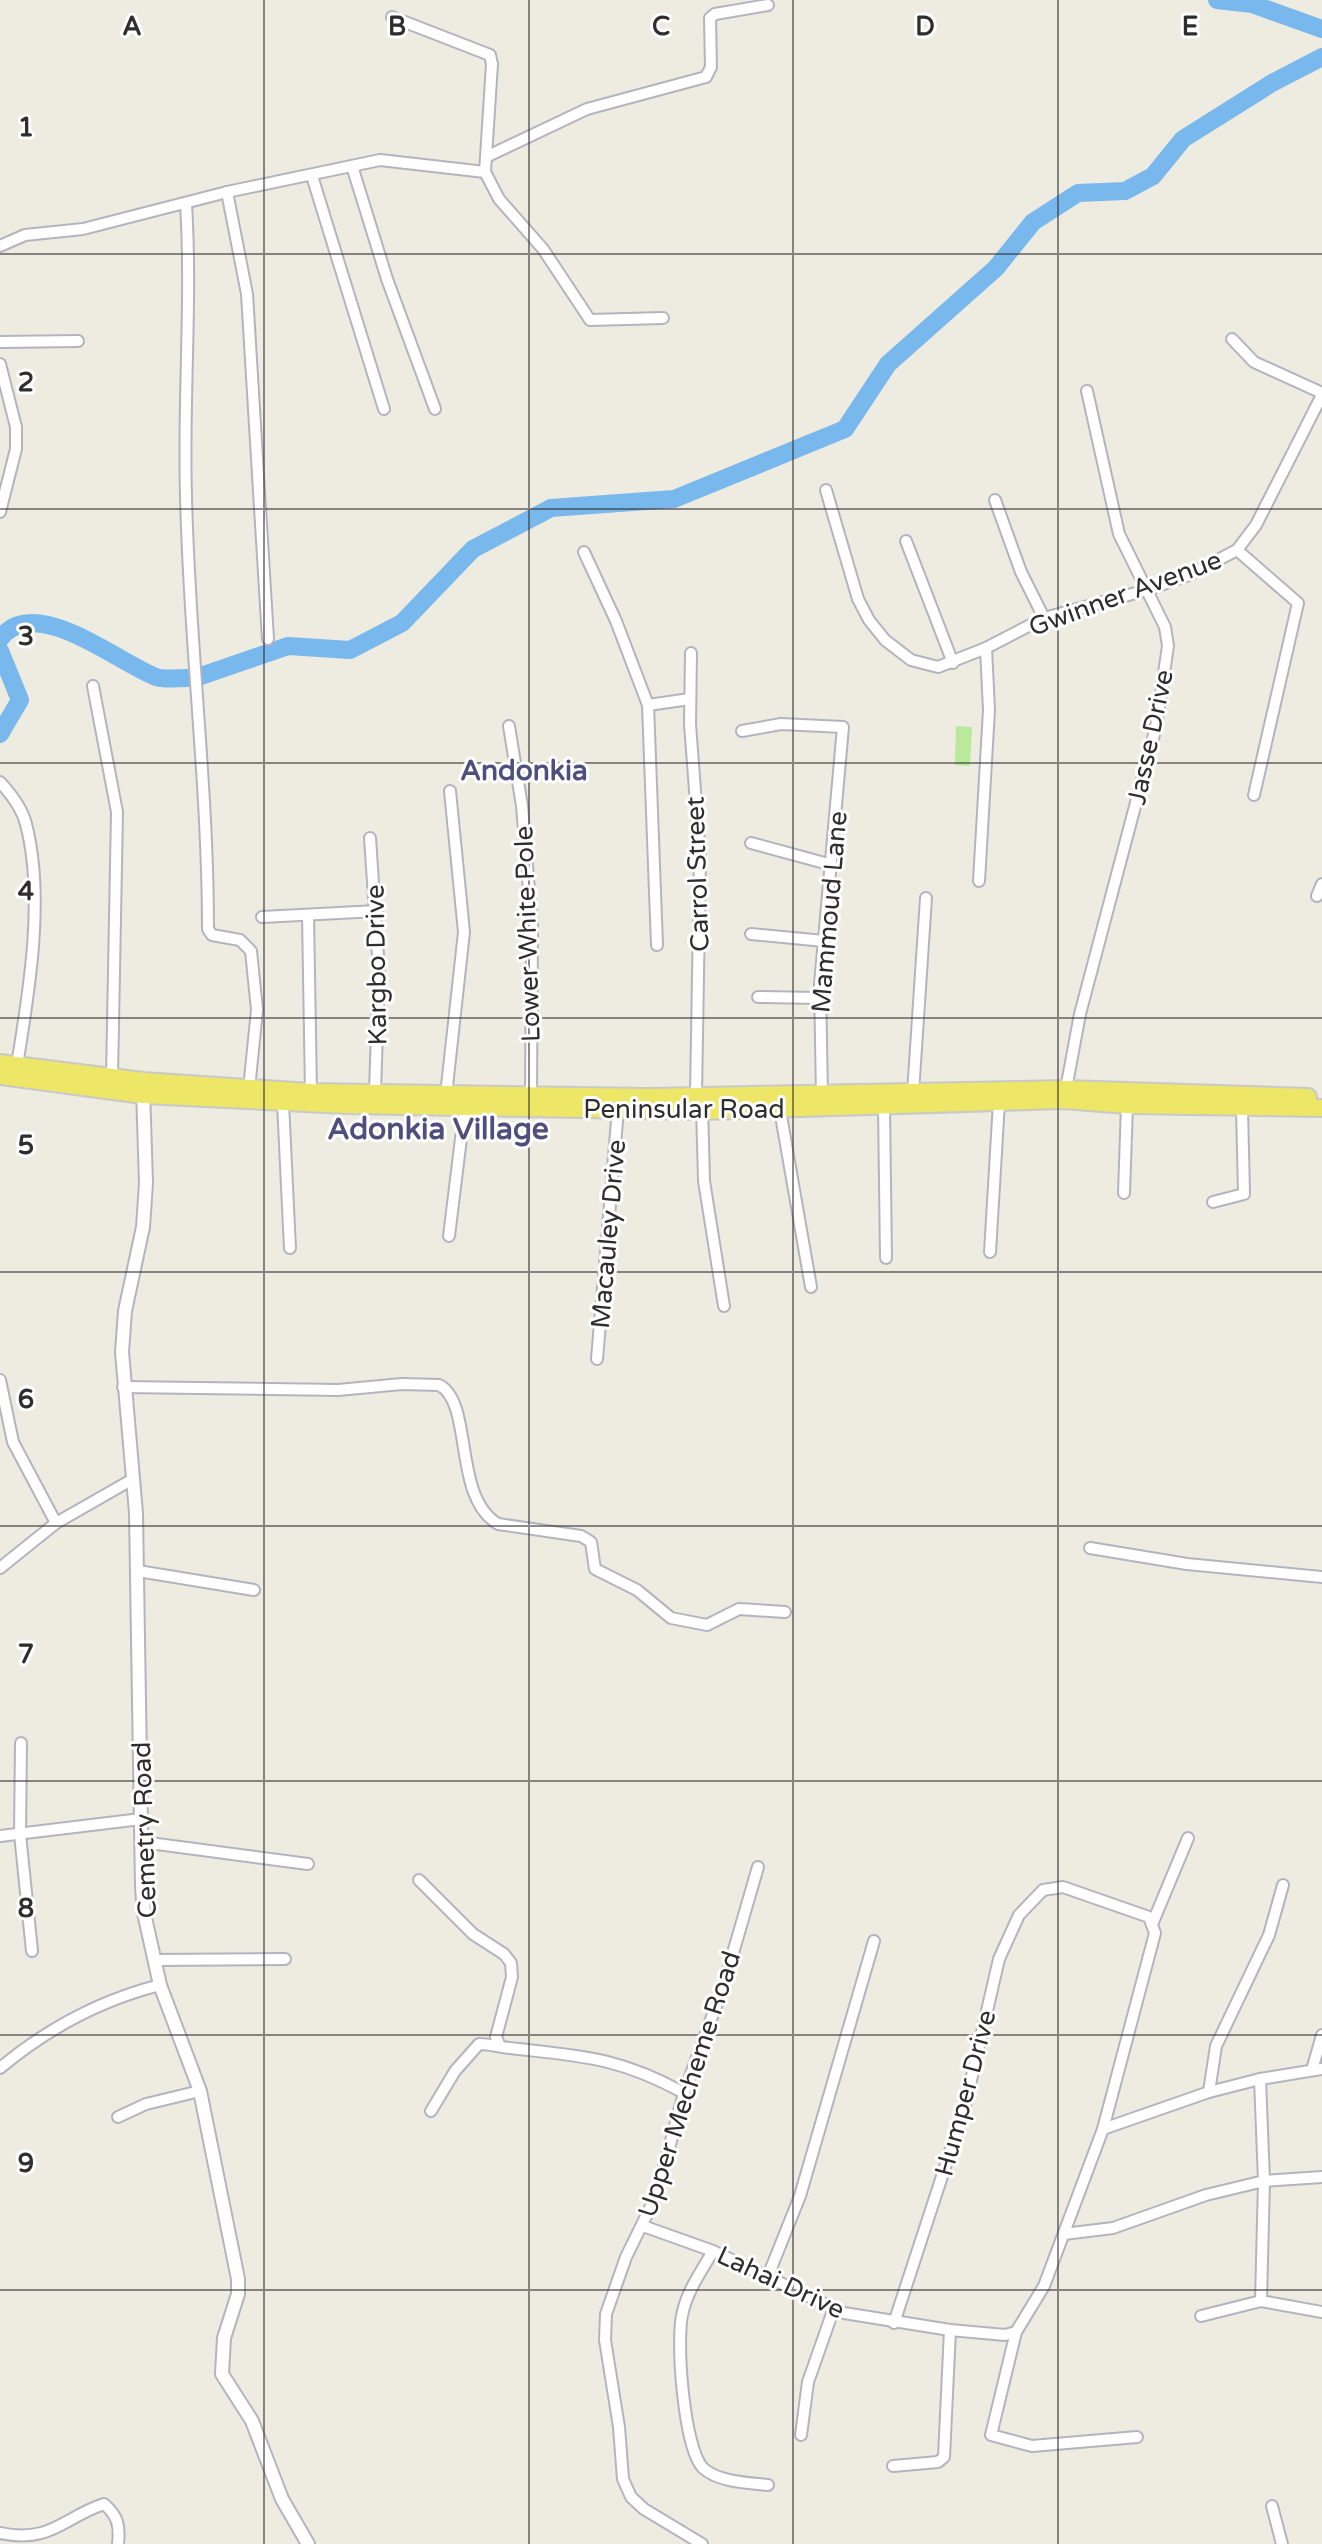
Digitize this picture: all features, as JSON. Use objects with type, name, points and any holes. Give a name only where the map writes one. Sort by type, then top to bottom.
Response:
[{"type":"main road","name":"Peninsular Road","points":[[0,1063],[112,1077],[143,1088],[700,1101],[780,1110],[1063,1100],[1127,1105],[1322,1108]]},
{"type":"main road","name":"Peninsular Road","points":[[0,1076],[283,1103],[618,1109],[700,1101],[1066,1089],[1322,1097]]},
{"type":"street","points":[[488,156],[587,109],[706,77],[711,67],[710,18],[715,14],[768,5]]},
{"type":"street","points":[[392,17],[490,55],[485,172],[510,215],[543,249],[590,320],[663,318]]},
{"type":"street","points":[[0,246],[25,235],[83,229],[227,192],[352,166],[399,159],[485,172]]},
{"type":"street","points":[[352,166],[387,279],[435,409]]},
{"type":"street","points":[[312,176],[384,409]]},
{"type":"street","points":[[227,192],[247,294],[268,639]]},
{"type":"street","points":[[186,204],[189,258],[186,499],[208,840],[208,929],[217,937],[240,940],[251,951],[257,1010],[249,1089]]},
{"type":"street","points":[[1232,339],[1254,362],[1322,394]]},
{"type":"street","points":[[0,342],[78,341]]},
{"type":"street","points":[[0,364],[16,427],[16,449],[0,512]]},
{"type":"street","name":"Jasse Drive","points":[[1066,1089],[1080,1014],[1167,675],[1165,627],[1119,534],[1087,391]]},
{"type":"street","name":"Gwinner Avenue","points":[[826,490],[858,599],[869,620],[885,640],[911,660],[938,667],[986,648],[1044,618],[1147,590],[1189,575],[1237,550],[1256,525],[1322,394]]},
{"type":"street","points":[[995,500],[1021,572],[1044,618]]},
{"type":"street","points":[[906,541],[953,663]]},
{"type":"street","points":[[1237,550],[1298,603],[1254,795]]},
{"type":"street","points":[[584,552],[616,621],[648,705],[657,945]]},
{"type":"street","points":[[979,881],[989,710],[986,648]]},
{"type":"street","name":"Carrol Street","points":[[691,653],[690,699],[700,856],[700,1101],[706,1202],[724,1306]]},
{"type":"street","points":[[93,686],[117,812],[112,1077]]},
{"type":"street","points":[[648,705],[690,699]]},
{"type":"street","name":"Mammoud Lane","points":[[742,731],[781,724],[843,727],[819,998],[822,1096]]},
{"type":"street","name":"Lower White Pole","points":[[509,726],[522,806],[532,913],[531,1096]]},
{"type":"street","points":[[0,782],[14,798],[26,822],[33,889],[29,987],[17,1065]]},
{"type":"street","points":[[446,1095],[464,932],[450,791]]},
{"type":"street","name":"Kargbo Drive","points":[[370,838],[377,911],[379,1032],[375,1092]]},
{"type":"street","points":[[751,843],[832,865]]},
{"type":"street","points":[[1317,896],[1322,884]]},
{"type":"street","points":[[913,1093],[926,898]]},
{"type":"street","points":[[262,917],[377,911]]},
{"type":"street","points":[[308,915],[311,1092]]},
{"type":"street","points":[[751,934],[824,941]]},
{"type":"street","points":[[758,997],[819,998]]},
{"type":"street","name":"Cemetry Road","points":[[143,1088],[144,1213],[125,1311],[123,1387],[133,1479],[138,1571],[144,1913],[160,1985],[200,2091],[238,2279],[238,2294],[224,2338],[222,2374],[252,2421],[282,2499],[308,2544]]},
{"type":"street","points":[[990,1252],[999,1102]]},
{"type":"street","points":[[283,1103],[290,1248]]},
{"type":"street","points":[[1124,1193],[1127,1105]]},
{"type":"street","points":[[449,1236],[465,1106]]},
{"type":"street","points":[[884,1107],[886,1258]]},
{"type":"street","points":[[1213,1202],[1244,1194],[1242,1108]]},
{"type":"street","name":"Macauley Drive","points":[[597,1359],[618,1109]]},
{"type":"street","points":[[780,1110],[811,1287]]},
{"type":"street","points":[[0,1380],[13,1442],[56,1523]]},
{"type":"street","points":[[123,1387],[338,1390],[402,1384],[439,1385],[455,1405],[470,1483],[490,1520],[498,1524],[581,1536],[594,1549],[595,1569],[637,1590],[671,1618],[707,1625],[739,1609],[785,1612]]},
{"type":"street","points":[[0,1568],[56,1523],[133,1479]]},
{"type":"street","points":[[1090,1548],[1187,1564],[1322,1577]]},
{"type":"street","points":[[138,1571],[254,1590]]},
{"type":"street","points":[[21,1743],[20,1834],[32,1951]]},
{"type":"street","points":[[0,1836],[141,1819]]},
{"type":"street","points":[[1137,2437],[1032,2446],[991,2435],[1016,2332],[1044,2286],[1103,2129],[1155,1933],[1153,1922],[1188,1838]]},
{"type":"street","points":[[142,1842],[308,1864]]},
{"type":"street","name":"Upper Mecheme Road","points":[[702,2544],[644,2509],[631,2497],[623,2479],[619,2427],[605,2340],[606,2314],[626,2257],[656,2196],[684,2093],[724,1984],[758,1867]]},
{"type":"street","points":[[419,1880],[473,1934],[504,1954],[511,1963],[512,1977],[496,2037],[499,2044]]},
{"type":"street","points":[[1209,2092],[1216,2046],[1269,1935],[1283,1885]]},
{"type":"street","name":"Humper Drive","points":[[894,2323],[965,2106],[1004,1945],[1028,1902],[1043,1890],[1063,1887],[1138,1912],[1153,1922]]},
{"type":"street","points":[[768,2276],[800,2196],[874,1941]]},
{"type":"street","points":[[154,1960],[285,1959]]},
{"type":"street","points":[[0,2068],[48,2033],[92,2008],[160,1985]]},
{"type":"street","points":[[1103,2129],[1209,2092],[1317,2069],[1322,2035]]},
{"type":"street","points":[[431,2111],[455,2071],[479,2044],[562,2052],[624,2065],[643,2070],[684,2093]]},
{"type":"street","points":[[1260,2079],[1264,2181],[1261,2301]]},
{"type":"street","points":[[118,2117],[146,2104],[200,2091]]},
{"type":"street","points":[[1064,2234],[1113,2228],[1206,2195],[1264,2181],[1322,2177]]},
{"type":"street","name":"Lahai Drive","points":[[643,2226],[713,2251],[834,2308],[866,2319],[1005,2335],[1016,2332]]},
{"type":"street","points":[[713,2251],[693,2285],[679,2327],[679,2358],[689,2426],[700,2465],[712,2474],[768,2485]]},
{"type":"street","points":[[1201,2316],[1261,2301],[1322,2312]]},
{"type":"street","points":[[801,2435],[808,2382],[834,2308]]},
{"type":"street","points":[[893,2466],[938,2462],[944,2457],[950,2330]]},
{"type":"street","points":[[0,2533],[11,2536],[53,2532],[104,2504],[115,2514],[120,2528],[118,2544]]},
{"type":"street","points":[[1272,2506],[1282,2544]]},
{"type":"green space","points":[[956,726],[972,727],[970,766],[955,765]]},
{"type":"waterway","points":[[1217,0],[1252,4],[1322,29]]},
{"type":"waterway","points":[[198,677],[288,646],[350,650],[402,623],[473,549],[551,508],[674,499],[845,429],[888,364],[996,268],[1033,222],[1078,193],[1125,191],[1153,176],[1183,139],[1272,83],[1322,57]]},
{"type":"waterway","points":[[0,639],[15,627],[33,623],[54,627],[99,646],[156,677],[187,678]]},
{"type":"waterway","points":[[0,651],[20,700],[0,734]]},
{"type":"district","name":"Andonkia","points":[[524,770]]},
{"type":"district","name":"Adonkia Village","points":[[438,1129]]}]
